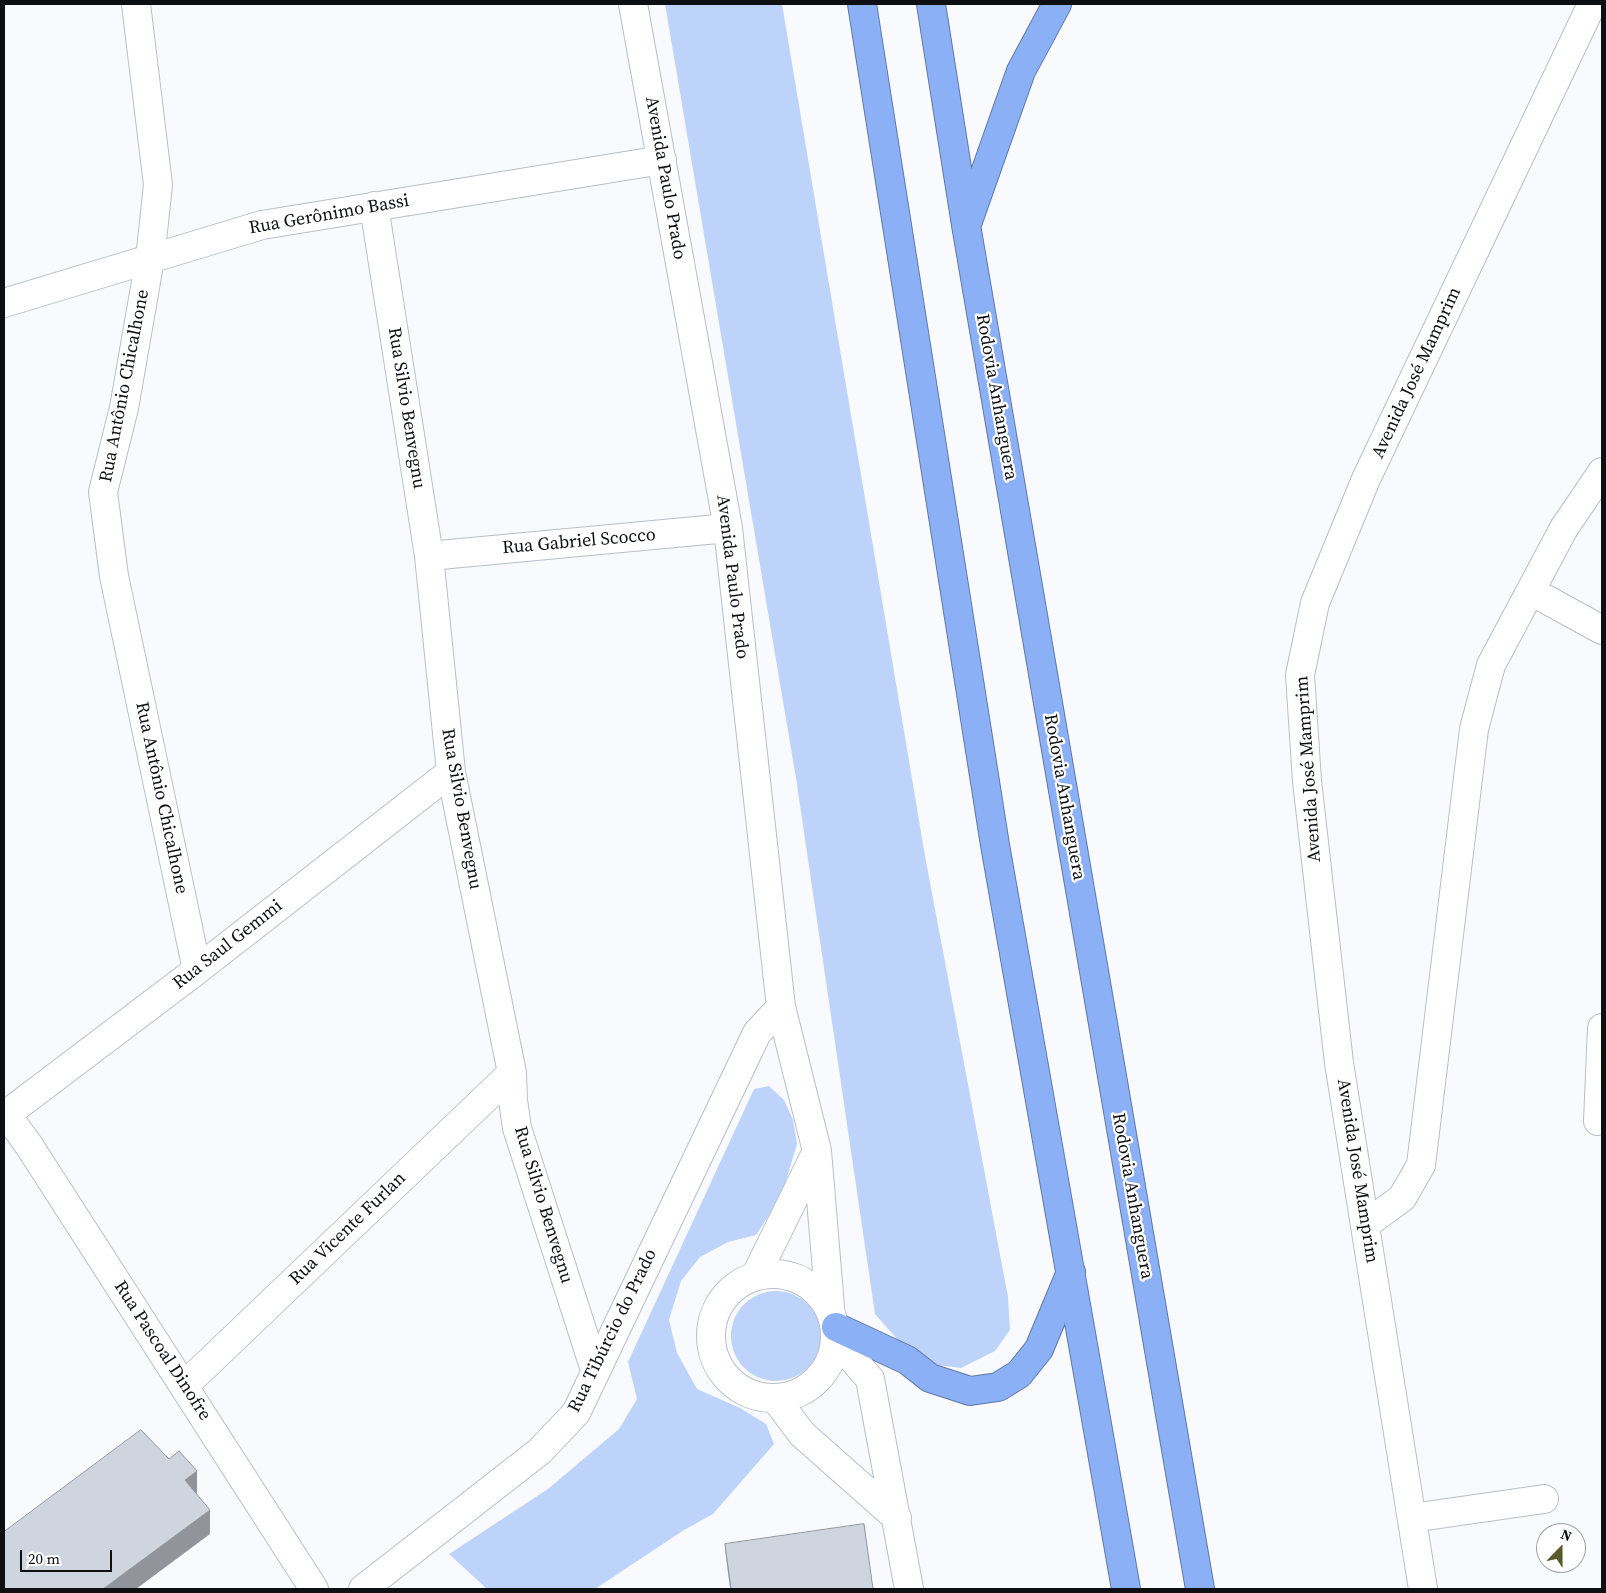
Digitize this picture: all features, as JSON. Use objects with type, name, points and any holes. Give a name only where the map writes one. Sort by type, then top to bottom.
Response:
[{"type":"highway","points":[[862,4],[995,846],[1126,1589]]},
{"type":"highway","name":"Rodovia Anhanguera","points":[[931,4],[966,225],[1200,1589]]},
{"type":"highway","points":[[966,225],[1021,71],[1057,4]]},
{"type":"highway","points":[[834,1325],[908,1360],[930,1378],[970,1391],[998,1387],[1019,1374],[1039,1349],[1071,1272]]},
{"type":"street","name":"Rua Antônio Chicalhone","points":[[136,4],[158,185],[150,258],[124,408],[103,492],[114,576],[197,970]]},
{"type":"street","name":"Avenida Paulo Prado","points":[[633,4],[728,528],[781,1007],[817,1151],[834,1325]]},
{"type":"street","name":"Avenida José Mamprim","points":[[1423,1589],[1339,1063],[1306,780],[1300,675],[1315,603],[1366,479],[1592,4]]},
{"type":"street","name":"Rua Gerônimo Bassi","points":[[4,303],[262,225],[662,160]]},
{"type":"street","name":"Rua Silvio Benvegnu","points":[[374,206],[429,556],[451,772],[512,1073],[517,1128],[595,1370]]},
{"type":"street","points":[[1365,1225],[1402,1198],[1421,1165],[1474,729],[1491,665],[1564,528],[1602,472]]},
{"type":"street","name":"Rua Gabriel Scocco","points":[[429,556],[728,528]]},
{"type":"street","points":[[1531,591],[1602,630]]},
{"type":"street","name":"Rua Saul Gemmi","points":[[5,1115],[197,970],[451,772]]},
{"type":"street","name":"Rua Tibúrcio do Prado","points":[[363,1589],[540,1451],[576,1413],[757,1033],[781,1007]]},
{"type":"street","points":[[1598,1120],[1602,1028]]},
{"type":"street","name":"Rua Vicente Furlan","points":[[185,1385],[512,1073]]},
{"type":"street","name":"Rua Pascoal Dinofre","points":[[5,1115],[28,1144],[185,1385],[314,1589]]},
{"type":"street","points":[[756,1275],[817,1151]]},
{"type":"street","points":[[834,1325],[830,1363],[817,1382],[798,1394],[775,1398],[758,1396],[741,1390],[727,1378],[717,1363],[711,1346],[711,1327],[716,1310],[725,1295],[739,1283],[756,1275],[777,1273],[798,1278],[816,1290],[834,1325],[870,1379],[909,1589]]},
{"type":"street","points":[[775,1398],[802,1434],[897,1518]]},
{"type":"street","points":[[1412,1518],[1544,1499]]},
{"type":"shaded area","points":[[665,4],[782,4],[925,856],[1008,1297],[1010,1330],[995,1351],[961,1368],[937,1365],[912,1356],[875,1314],[796,778]]},
{"type":"shaded area","points":[[769,1086],[784,1100],[793,1120],[797,1144],[781,1197],[756,1235],[728,1242],[700,1257],[681,1281],[669,1320],[677,1353],[697,1389],[740,1408],[766,1424],[774,1444],[713,1514],[684,1530],[595,1589],[487,1589],[449,1554],[548,1489],[619,1429],[637,1399],[628,1362],[754,1089]]},
{"type":"shaded area","points":[[776,1291],[793,1295],[808,1304],[817,1319],[821,1336],[817,1353],[808,1368],[793,1377],[776,1381],[759,1377],[744,1368],[735,1353],[731,1336],[735,1319],[744,1304],[759,1295]]},
{"type":"building","points":[[141,1430],[169,1459],[179,1451],[197,1471],[185,1480],[210,1510],[103,1589],[4,1589],[4,1532]]},
{"type":"building","points":[[864,1524],[873,1589],[731,1589],[725,1544]]}]
